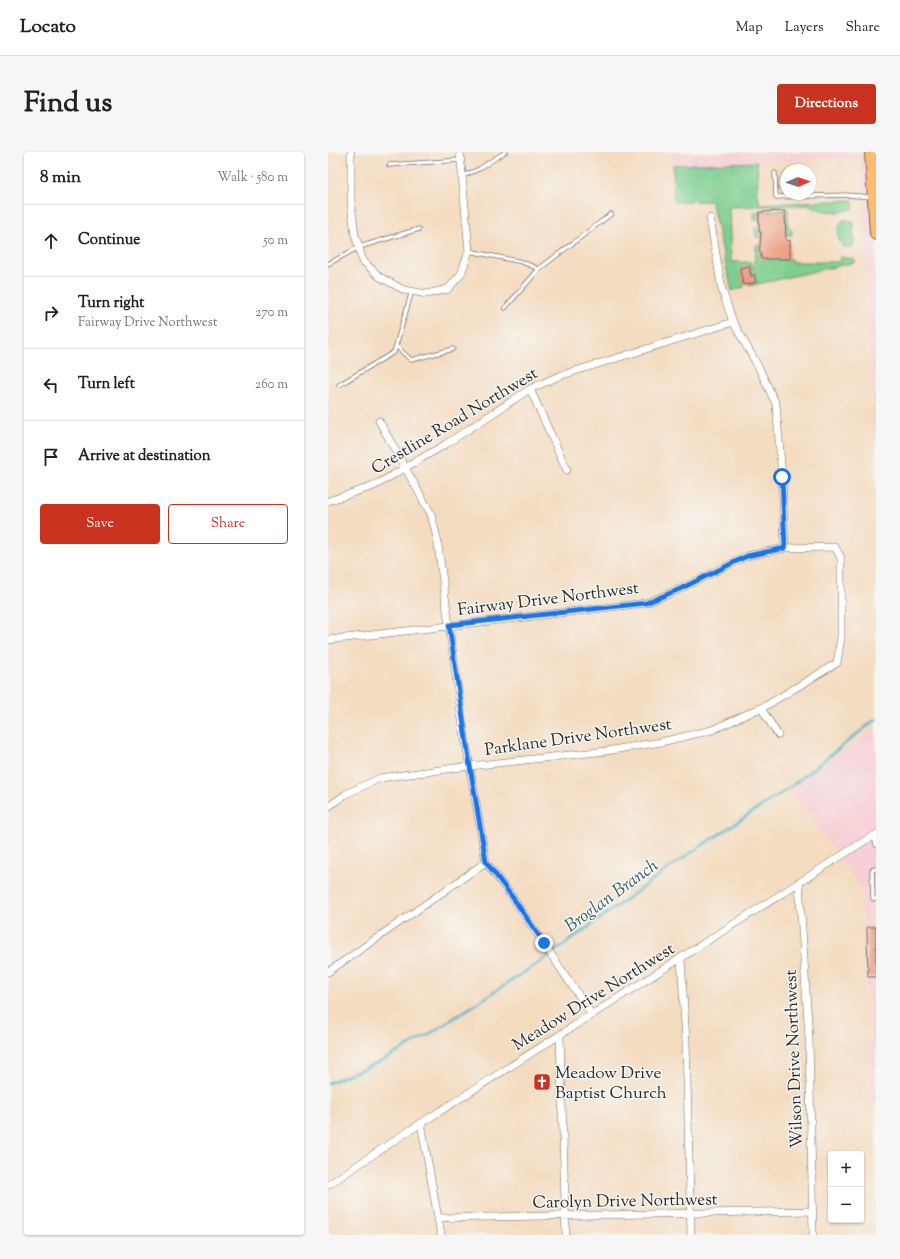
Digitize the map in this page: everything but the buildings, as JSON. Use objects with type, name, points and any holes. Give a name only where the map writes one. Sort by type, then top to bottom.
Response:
[{"type":"highway","points":[[871,152],[874,181],[873,197],[876,234]]},
{"type":"street","points":[[351,152],[351,203],[354,234],[363,261],[380,277],[404,290],[427,294],[448,289],[461,274],[469,251],[460,152]]},
{"type":"street","points":[[710,218],[722,290],[733,322],[759,368],[776,404],[781,462],[785,548]]},
{"type":"street","name":"Crestline Road Northwest","points":[[328,501],[374,486],[446,444],[530,389],[559,376],[733,322]]},
{"type":"street","points":[[530,389],[567,470]]},
{"type":"street","points":[[379,421],[431,514],[438,538],[449,625],[486,862],[513,898],[592,1015]]},
{"type":"street","name":"Fairway Drive Northwest","points":[[328,640],[646,603],[680,589],[747,556],[785,548],[835,547],[841,558],[841,569]]},
{"type":"street","name":"Parklane Drive Northwest","points":[[328,807],[346,794],[380,778],[470,766],[606,751],[661,742],[712,730],[760,708],[837,663],[842,637],[841,569]]},
{"type":"street","points":[[760,708],[778,735]]},
{"type":"street","name":"Meadow Drive Northwest","points":[[328,1185],[421,1123],[560,1036],[799,882],[866,840],[875,836]]},
{"type":"street","points":[[328,972],[486,862]]},
{"type":"street","name":"Wilson Drive Northwest","points":[[799,882],[809,1038],[812,1235]]},
{"type":"street","points":[[681,958],[686,1042],[691,1235]]},
{"type":"street","points":[[560,1036],[566,1235]]},
{"type":"street","points":[[421,1123],[441,1235]]},
{"type":"street","name":"Carolyn Drive Northwest","points":[[438,1218],[812,1212]]},
{"type":"lane","points":[[463,176],[505,152]]},
{"type":"lane","points":[[389,165],[461,160]]},
{"type":"lane","points":[[775,173],[776,197],[873,197]]},
{"type":"lane","points":[[505,308],[539,269],[611,214]]},
{"type":"lane","points":[[328,264],[359,247],[419,229]]},
{"type":"lane","points":[[469,251],[522,262],[539,269]]},
{"type":"lane","points":[[339,384],[394,352],[412,291]]},
{"type":"lane","points":[[396,346],[411,360],[453,349]]},
{"type":"lane","points":[[875,836],[876,845]]},
{"type":"lane","points":[[876,869],[872,870],[873,899],[876,899]]},
{"type":"shaded area","points":[[672,152],[876,152],[876,465],[861,158],[673,165]]},
{"type":"shaded area","points":[[876,729],[876,1134],[861,888],[789,788]]},
{"type":"green space","points":[[757,162],[759,204],[852,200],[853,209],[839,212],[824,211],[807,205],[729,207],[731,262],[751,262],[752,276],[749,266],[740,268],[744,287],[732,291],[711,201],[674,202],[673,165]]},
{"type":"green space","points":[[788,209],[788,225],[792,231],[792,235],[759,238],[756,236],[755,228],[759,228],[785,211],[759,212],[759,220],[754,220],[754,212]]},
{"type":"green space","points":[[843,220],[853,222],[854,245],[848,247],[844,247],[841,244],[838,235],[840,224]]},
{"type":"green space","points":[[756,245],[760,245],[759,250],[761,259],[792,259],[792,262],[840,262],[840,257],[854,259],[856,262],[749,286],[748,284],[756,282],[753,267]]},
{"type":"waterway","name":"Broglan Branch","points":[[328,1083],[380,1062],[428,1035],[540,962],[686,856],[789,788],[876,719]]},
{"type":"place","name":"Meadow Drive Baptist Church","points":[[542,1082]]},
{"type":"route","points":[[544,943],[486,862],[462,720],[449,625],[646,603],[680,589],[747,556],[785,548],[782,477]]}]
